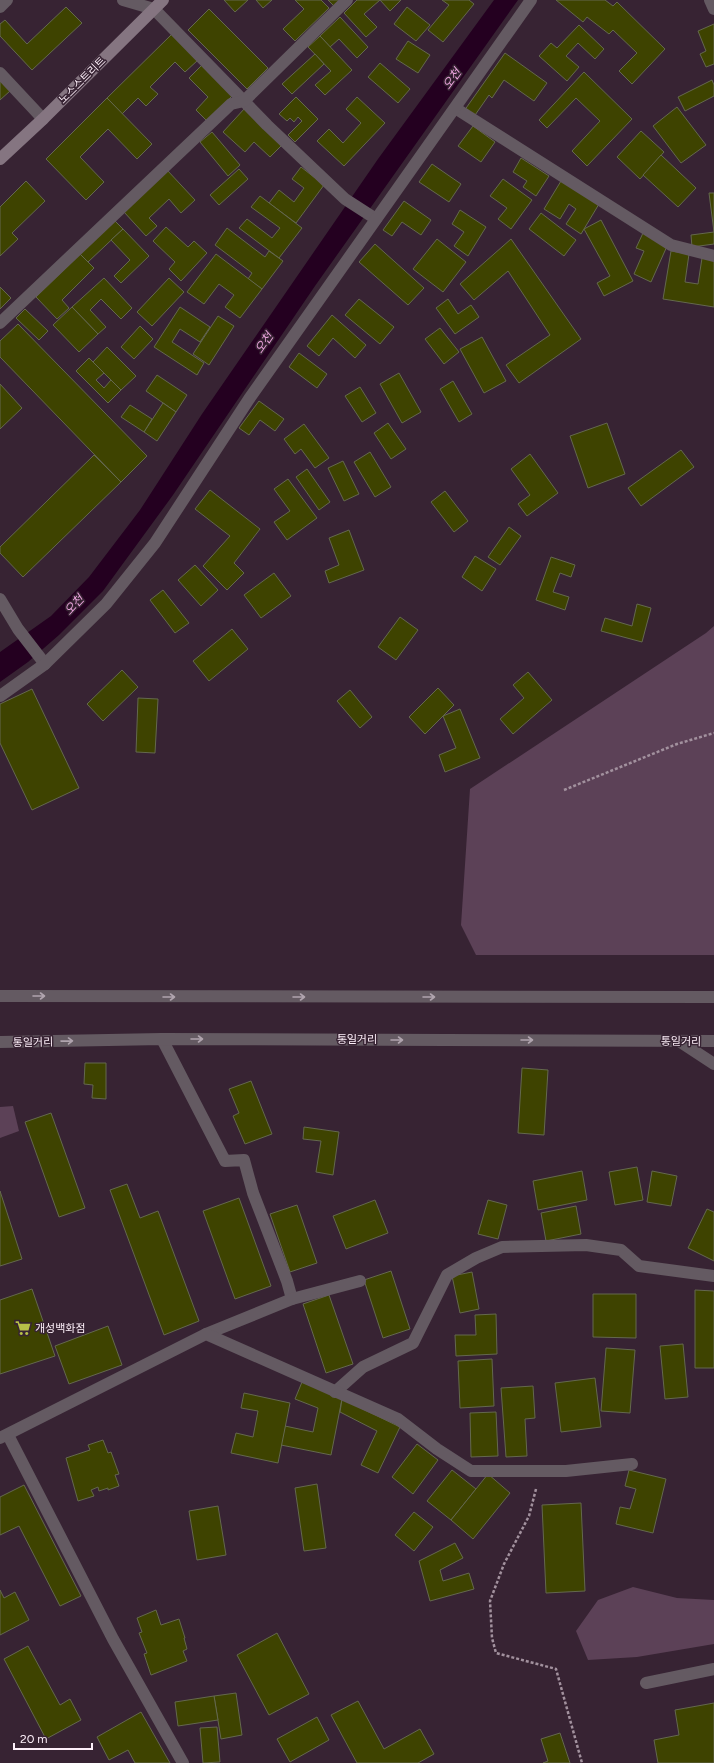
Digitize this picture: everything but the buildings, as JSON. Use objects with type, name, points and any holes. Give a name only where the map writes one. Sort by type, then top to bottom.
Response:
[{"type":"main road","name":"노스스트리트","points":[[0,159],[43,119],[163,0]]},
{"type":"street","points":[[0,7],[7,0]]},
{"type":"street","points":[[123,0],[154,9],[266,125],[345,199],[373,218]]},
{"type":"street","points":[[0,323],[231,104],[244,101],[347,0]]},
{"type":"street","points":[[0,696],[106,604],[155,543],[249,400],[373,218],[455,108],[531,0]]},
{"type":"street","points":[[710,0],[714,9]]},
{"type":"street","points":[[0,73],[43,119]]},
{"type":"street","points":[[455,108],[671,245],[714,256]]},
{"type":"street","points":[[0,599],[18,629],[42,660]]},
{"type":"street","points":[[0,996],[714,997]]},
{"type":"street","points":[[162,1039],[225,1161],[244,1160],[252,1194],[287,1281],[292,1299]]},
{"type":"street","name":"통일거리","points":[[0,1042],[162,1039],[714,1041]]},
{"type":"street","points":[[678,1041],[714,1064]]},
{"type":"street","points":[[335,1392],[363,1367],[413,1343],[447,1274],[476,1258],[502,1247],[586,1245],[621,1250],[638,1266],[714,1276]]},
{"type":"street","points":[[182,1763],[4,1437],[206,1334],[292,1299],[360,1281]]},
{"type":"street","points":[[206,1334],[398,1419],[437,1449],[471,1471],[566,1471],[632,1464]]},
{"type":"street","points":[[646,1683],[714,1669]]},
{"type":"path","points":[[564,790],[677,744],[714,733]]},
{"type":"path","points":[[541,1472],[529,1516],[504,1564],[490,1601],[492,1638],[496,1653],[556,1669],[582,1763]]},
{"type":"shaded area","points":[[714,626],[714,955],[476,955],[461,925],[470,789],[706,633]]},
{"type":"shaded area","points":[[13,1106],[19,1131],[0,1138],[0,1107]]},
{"type":"shaded area","points":[[633,1587],[677,1598],[714,1600],[714,1644],[637,1657],[588,1660],[576,1631],[598,1600]]},
{"type":"water","name":"오천","points":[[494,0],[518,0],[315,286],[173,495],[103,591],[59,635],[28,662],[0,682],[0,652],[51,616],[89,577],[140,510],[202,414],[378,159]]},
{"type":"place","name":"개성백화점","points":[[23,1328]]}]
